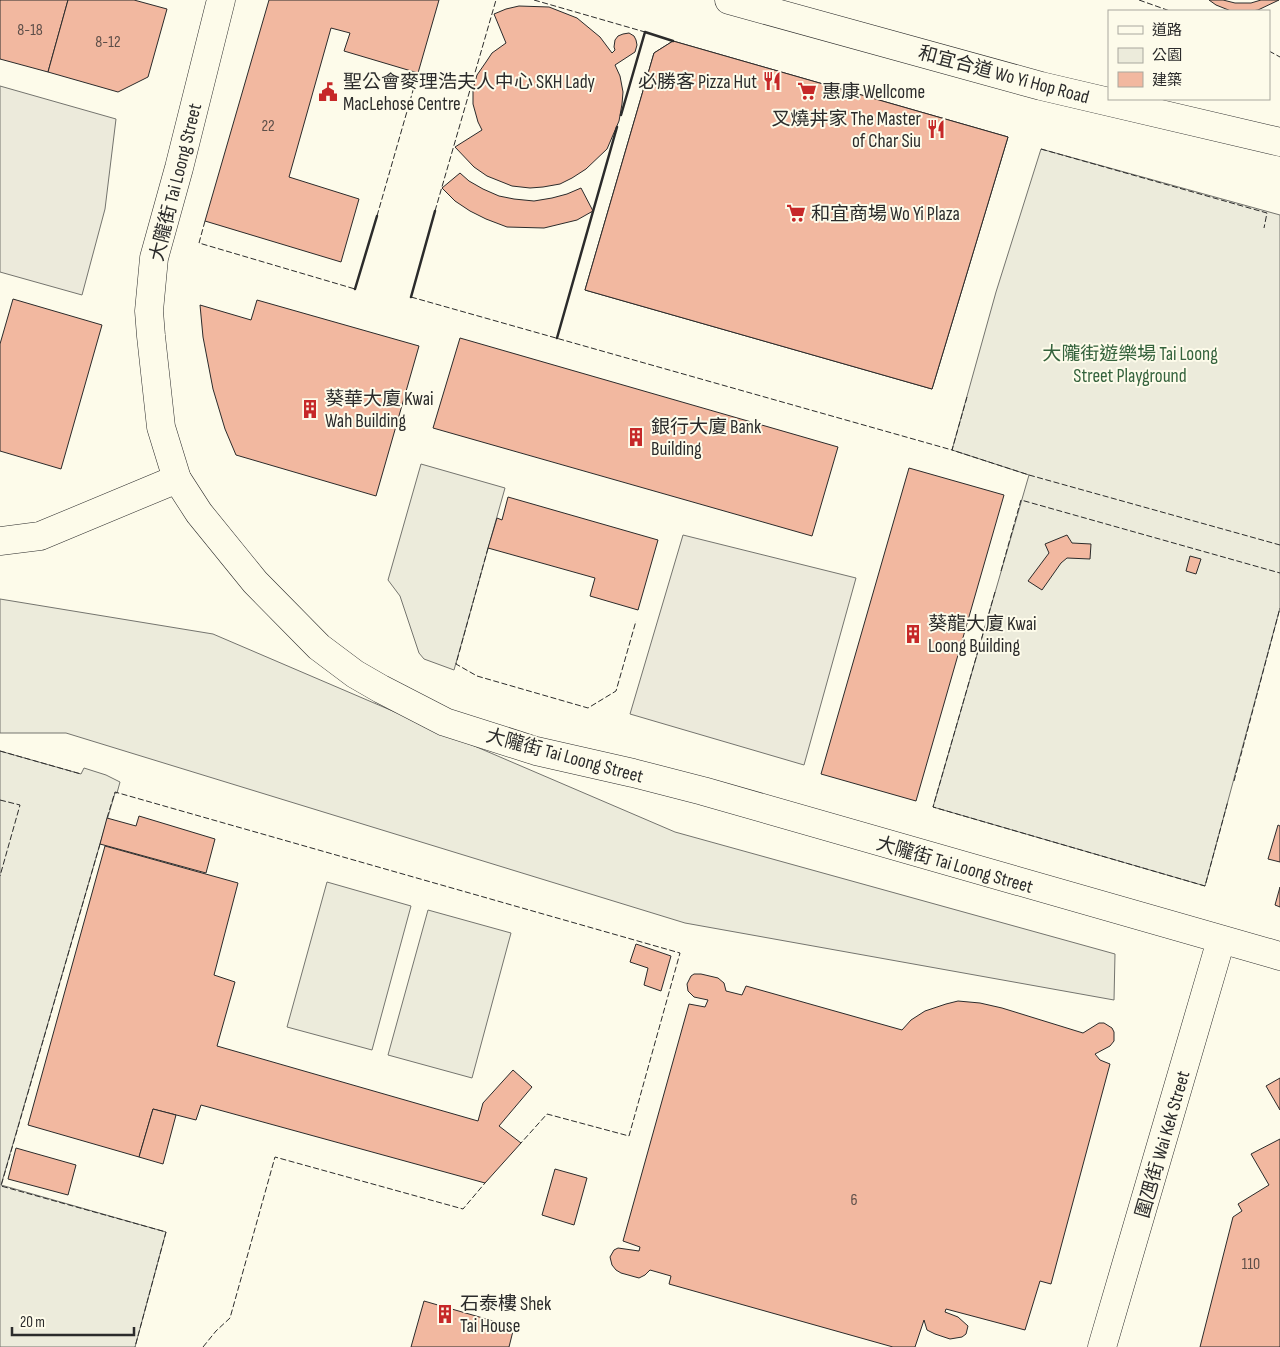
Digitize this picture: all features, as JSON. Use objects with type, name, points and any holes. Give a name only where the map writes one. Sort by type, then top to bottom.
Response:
[{"type":"street","name":"大隴街 Tai Loong Street","points":[[221,0],[179,168],[154,258],[149,311],[161,427],[177,479],[199,513],[255,582],[319,646],[355,674],[445,722],[536,751],[703,791],[1280,956]]},
{"type":"street","name":"和宜合道 Wo Yi Hop Road","points":[[729,0],[1041,86],[1280,142]]},
{"type":"street","points":[[0,541],[40,536],[177,479]]},
{"type":"street","name":"圍乪街 Wai Kek Street","points":[[1102,1347],[1221,940]]},
{"type":"green space","name":"大隴街遊樂場 Tai Loong Street Playground","points":[[1041,149],[1280,215],[1280,608],[1205,886],[933,807],[1029,475],[952,450],[996,292]]},
{"type":"green space","points":[[421,464],[505,488],[454,670],[424,659],[419,653],[400,596],[388,580]]},
{"type":"green space","points":[[0,599],[213,634],[675,832],[1115,954],[1114,1000],[685,923],[66,733],[0,733]]},
{"type":"green space","points":[[0,751],[81,774],[84,768],[120,782],[117,793],[115,793],[1,1185],[166,1232],[135,1347],[0,1347]]},
{"type":"green space","points":[[327,882],[411,906],[372,1050],[287,1027]]},
{"type":"green space","points":[[428,910],[511,933],[472,1078],[388,1055]]},
{"type":"shaded area","points":[[0,86],[116,119],[105,209],[82,295],[0,272]]},
{"type":"shaded area","points":[[683,535],[856,578],[804,765],[630,714]]},
{"type":"building","points":[[0,0],[68,0],[48,72],[0,59]]},
{"type":"building","points":[[68,0],[134,0],[167,9],[148,77],[118,92],[48,72]]},
{"type":"building","points":[[269,0],[439,0],[418,73],[344,51],[350,33],[331,28],[289,177],[359,199],[341,262],[205,221]]},
{"type":"building","points":[[1209,0],[1251,3],[1261,0],[1279,0],[1258,10],[1228,10]]},
{"type":"building","points":[[519,6],[549,7],[577,18],[600,37],[612,53],[615,50],[615,40],[618,36],[629,33],[636,40],[635,52],[615,65],[620,76],[623,92],[622,104],[619,121],[607,149],[586,169],[560,184],[530,188],[512,186],[487,176],[474,167],[455,147],[482,130],[473,104],[473,89],[477,75],[492,53],[506,43],[494,14]]},
{"type":"building","name":"和宜商場 Wo Yi Plaza","points":[[673,41],[1008,137],[932,389],[585,290],[654,53]]},
{"type":"building","name":"和宜商場 Wo Yi Plaza","points":[[673,41],[1008,137],[932,389],[585,290],[654,53]]},
{"type":"building","points":[[460,173],[483,189],[499,196],[514,199],[534,201],[567,194],[581,188],[593,211],[577,220],[544,228],[507,227],[470,211],[455,201],[442,188]]},
{"type":"building","points":[[13,299],[102,325],[61,469],[0,451],[0,344]]},
{"type":"building","name":"葵華大廈 Kwai Wah Building","points":[[257,300],[419,346],[376,496],[236,455],[225,429],[213,389],[203,337],[200,305],[251,320]]},
{"type":"building","name":"銀行大廈 Bank Building","points":[[460,338],[838,447],[812,536],[433,428]]},
{"type":"building","name":"葵龍大廈 Kwai Loong Building","points":[[909,468],[1004,495],[916,801],[821,774]]},
{"type":"building","points":[[508,497],[658,540],[638,610],[590,596],[595,578],[488,548],[497,518],[502,520]]},
{"type":"building","points":[[1067,535],[1072,543],[1091,544],[1090,559],[1067,558],[1061,563],[1042,590],[1028,581],[1049,553],[1045,544]]},
{"type":"building","points":[[1190,556],[1201,559],[1196,574],[1186,571]]},
{"type":"building","points":[[139,816],[215,839],[206,873],[100,844],[107,818],[136,826]]},
{"type":"building","points":[[1278,825],[1280,826],[1280,862],[1268,859]]},
{"type":"building","points":[[105,846],[238,883],[214,975],[235,982],[217,1046],[478,1121],[483,1103],[513,1070],[532,1087],[499,1126],[521,1143],[485,1183],[201,1105],[196,1120],[153,1109],[139,1157],[28,1125]]},
{"type":"building","points":[[1280,887],[1280,907],[1275,905]]},
{"type":"building","points":[[636,944],[671,956],[661,991],[644,985],[648,968],[630,962]]},
{"type":"building","points":[[694,974],[718,978],[724,983],[726,991],[742,995],[746,986],[902,1030],[911,1020],[925,1011],[958,1001],[1002,1008],[1083,1033],[1099,1023],[1104,1023],[1112,1028],[1114,1041],[1110,1046],[1095,1054],[1100,1060],[1110,1064],[1051,1284],[1040,1281],[1025,1330],[946,1309],[945,1312],[958,1317],[968,1326],[966,1334],[962,1337],[950,1339],[935,1334],[927,1330],[924,1320],[915,1347],[893,1347],[669,1284],[671,1276],[650,1270],[639,1278],[616,1270],[612,1265],[610,1257],[614,1250],[618,1248],[639,1251],[640,1247],[623,1241],[689,1004],[705,1007],[708,1000],[694,997],[688,991],[687,984]]},
{"type":"building","points":[[1280,1078],[1280,1110],[1266,1086]]},
{"type":"building","points":[[153,1109],[176,1115],[163,1164],[139,1157]]},
{"type":"building","points":[[1280,1139],[1280,1347],[1200,1347],[1233,1217],[1242,1211],[1238,1204],[1269,1185],[1251,1154]]},
{"type":"building","points":[[16,1148],[76,1165],[68,1195],[8,1179]]},
{"type":"building","points":[[555,1169],[587,1178],[574,1225],[542,1215]]},
{"type":"building","name":"石泰樓 Shek Tai House","points":[[424,1301],[514,1327],[509,1347],[411,1347]]},
{"type":"fence","points":[[435,211],[496,0]]},
{"type":"fence","points":[[534,0],[645,32]]},
{"type":"fence","points":[[1139,0],[1167,10]]},
{"type":"fence","points":[[1270,52],[1280,57]]},
{"type":"fence","points":[[377,216],[418,73]]},
{"type":"fence","points":[[1041,149],[1267,213],[1264,228]]},
{"type":"fence","points":[[205,221],[199,243],[355,289]]},
{"type":"fence","points":[[411,297],[952,450]]},
{"type":"fence","points":[[967,397],[952,450],[1029,475],[1280,545]]},
{"type":"fence","points":[[1001,571],[1021,500],[1280,573]]},
{"type":"fence","points":[[488,548],[456,664],[477,676],[588,708],[616,691],[636,621]]},
{"type":"fence","points":[[995,592],[933,807],[1205,886],[1228,801]]},
{"type":"fence","points":[[1234,781],[1280,608]]},
{"type":"fence","points":[[0,751],[81,774]]},
{"type":"fence","points":[[107,818],[115,792],[680,953],[629,1136],[547,1114],[521,1143]]},
{"type":"fence","points":[[0,800],[20,805],[0,876]]},
{"type":"fence","points":[[100,844],[1,1186],[166,1232],[135,1347]]},
{"type":"fence","points":[[203,1347],[230,1318],[275,1157],[463,1209],[485,1183]]},
{"type":"wall","points":[[621,115],[645,32],[673,41]]},
{"type":"wall","points":[[557,338],[617,127]]},
{"type":"wall","points":[[411,297],[435,211]]},
{"type":"wall","points":[[355,289],[377,216]]},
{"type":"place","name":"必勝客 Pizza Hut","points":[[772,81]]},
{"type":"place","name":"惠康 Wellcome","points":[[807,91]]},
{"type":"place","name":"聖公會麥理浩夫人中心 SKH Lady MacLehose Centre","points":[[328,92]]},
{"type":"place","name":"叉燒丼家 The Master of Char Siu","points":[[936,129]]},
{"type":"place","name":"和宜商場 Wo Yi Plaza","points":[[796,213]]},
{"type":"place","name":"葵華大廈 Kwai Wah Building","points":[[310,409]]},
{"type":"place","name":"銀行大廈 Bank Building","points":[[636,437]]},
{"type":"place","name":"葵龍大廈 Kwai Loong Building","points":[[913,634]]},
{"type":"place","name":"石泰樓 Shek Tai House","points":[[445,1314]]}]
